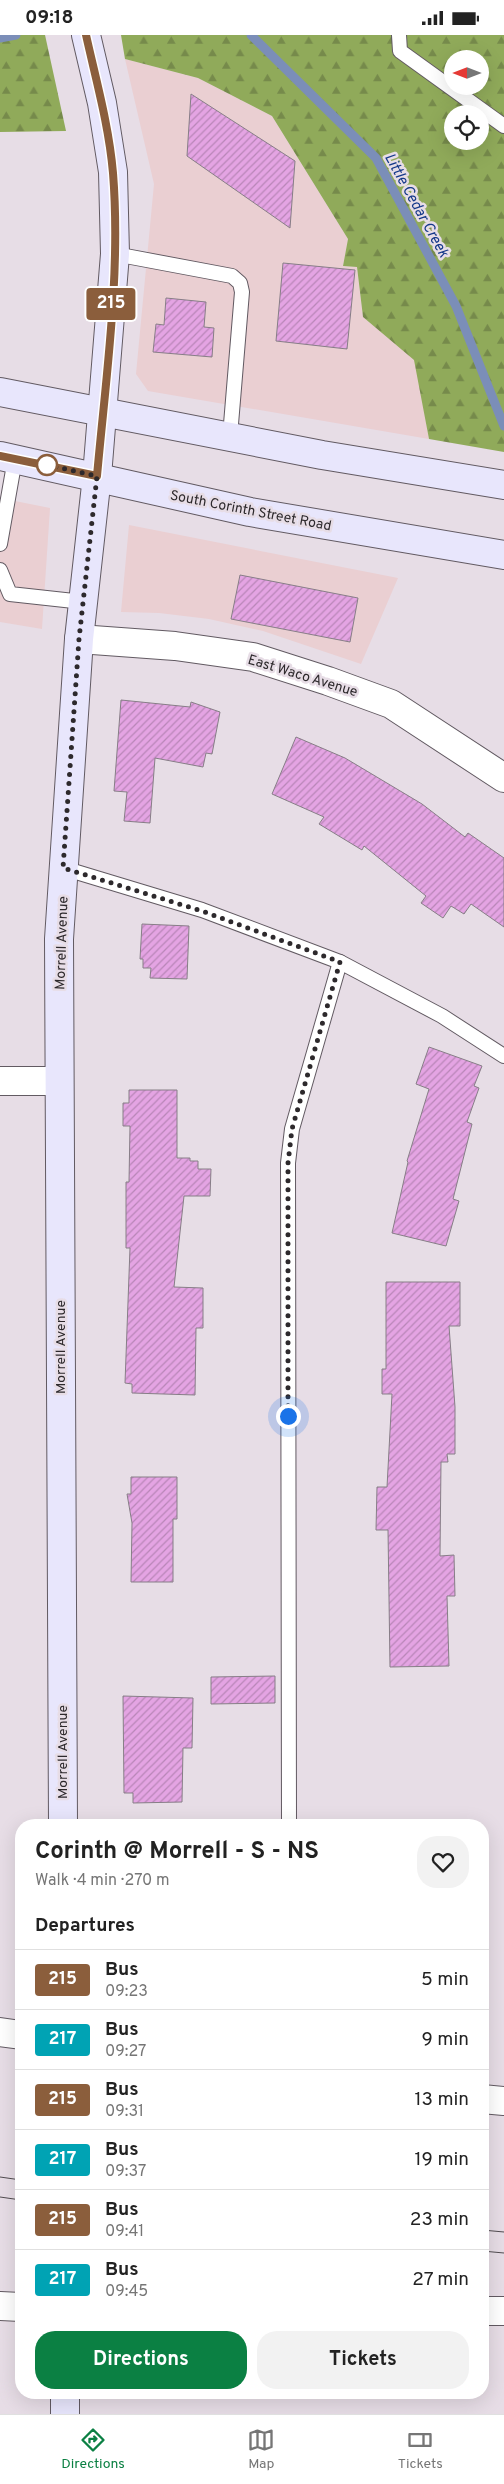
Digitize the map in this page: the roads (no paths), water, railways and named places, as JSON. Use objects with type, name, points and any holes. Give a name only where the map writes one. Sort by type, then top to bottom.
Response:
[{"type":"street","name":"Morrell Avenue","points":[[63,1819],[59,939],[79,639],[103,412],[115,254],[113,172],[102,103],[86,35]]},
{"type":"street","points":[[0,392],[322,455],[504,485]]},
{"type":"street","name":"South Corinth Street Road","points":[[7,457],[250,512],[504,555]]},
{"type":"street","name":"East Waco Avenue","points":[[79,639],[175,646],[253,657],[328,681],[391,704],[504,778]]},
{"type":"street","points":[[0,1081],[59,1081]]},
{"type":"street","points":[[0,2032],[15,2034]]},
{"type":"street","points":[[489,2100],[504,2101]]},
{"type":"street","points":[[0,2306],[15,2307]]},
{"type":"street","points":[[489,2311],[504,2311]]},
{"type":"street","points":[[65,2399],[65,2414]]},
{"type":"lane","points":[[399,35],[400,51],[504,126]]},
{"type":"lane","points":[[115,254],[232,276],[240,283],[242,292],[230,436]]},
{"type":"lane","points":[[0,544],[7,457]]},
{"type":"lane","points":[[0,570],[10,594],[83,602]]},
{"type":"lane","points":[[63,868],[202,911],[340,962],[442,1016],[504,1056]]},
{"type":"lane","points":[[289,1819],[288,1163],[292,1129],[340,962]]},
{"type":"waterway","name":"Little Cedar Creek","points":[[0,38],[16,35]]},
{"type":"waterway","name":"Little Cedar Creek","points":[[251,35],[376,158],[456,306],[504,426]]},
{"type":"tram line","points":[[0,2177],[15,2179]]},
{"type":"tram line","points":[[0,2197],[15,2199]]},
{"type":"tram line","points":[[489,2231],[504,2232]]},
{"type":"tram line","points":[[489,2252],[504,2253]]}]
